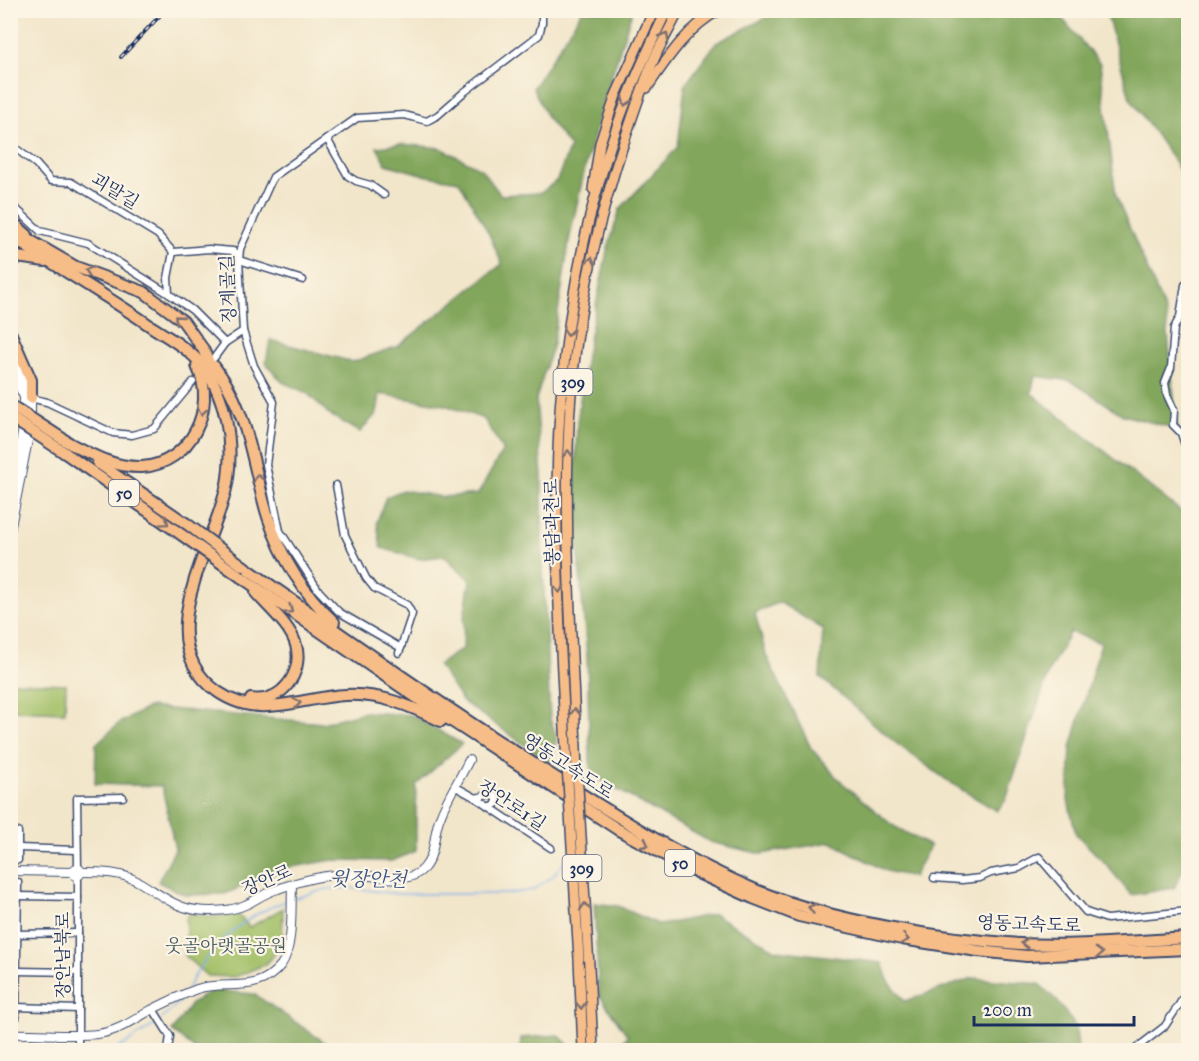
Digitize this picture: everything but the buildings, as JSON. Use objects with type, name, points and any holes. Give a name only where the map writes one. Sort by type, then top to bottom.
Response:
[{"type":"highway","points":[[584,241],[600,143],[616,95],[654,10]]},
{"type":"highway","name":"봉담과천로","points":[[583,1050],[562,670],[557,511],[558,442],[565,352],[584,241],[604,167],[628,98],[667,10]]},
{"type":"highway","name":"봉담과천로","points":[[593,1050],[577,771],[567,514],[572,388],[579,326],[594,245],[614,170],[656,54],[679,10]]},
{"type":"highway","points":[[637,102],[673,52],[709,16],[720,10]]},
{"type":"highway","points":[[10,220],[36,243]]},
{"type":"highway","points":[[10,229],[76,267],[144,292],[183,321],[230,390],[255,462],[269,519],[292,571],[323,612],[362,649]]},
{"type":"highway","points":[[10,236],[131,312],[191,354],[203,367],[219,396],[228,426],[228,479],[198,571],[186,621],[186,644],[192,663],[206,681],[219,692],[238,702],[257,706],[298,704],[346,695],[367,695],[391,700],[424,712],[502,754]]},
{"type":"highway","points":[[10,261],[17,257],[52,263]]},
{"type":"highway","points":[[10,332],[31,380],[28,398]]},
{"type":"highway","points":[[203,349],[233,424],[234,470],[233,480],[194,606],[191,642],[196,659],[208,677],[222,688],[239,696],[257,700],[272,698],[284,690],[292,677],[297,661],[296,644],[287,628],[242,571]]},
{"type":"highway","points":[[67,448],[109,463],[143,467],[171,459],[183,450],[196,432],[201,419],[203,399],[200,370],[191,354]]},
{"type":"highway","name":"영동고속도로","points":[[10,405],[182,535],[362,649],[504,745],[622,820],[759,891],[854,919],[959,937],[1021,944],[1109,943],[1188,938]]},
{"type":"highway","name":"영동고속도로","points":[[10,417],[67,448],[187,524],[242,571],[502,754],[617,829],[700,874],[753,898],[799,916],[902,939],[978,951],[1027,956],[1188,949]]},
{"type":"street","name":"징계골길","points":[[336,484],[345,535],[366,579],[374,588],[407,605],[412,614],[400,650],[339,612],[304,571],[280,531],[266,465],[274,402],[254,366],[243,331],[240,249],[273,177],[357,118],[404,115],[427,121],[438,115],[538,35],[542,23],[542,10]]},
{"type":"street","points":[[327,139],[348,176],[370,185],[384,195]]},
{"type":"street","name":"괴말길","points":[[10,144],[36,164],[51,181],[71,182],[158,235],[173,252]]},
{"type":"street","points":[[10,203],[40,231],[88,243],[169,294],[192,310],[225,343]]},
{"type":"street","points":[[169,294],[168,278],[173,252],[208,249],[233,251],[239,260],[303,280]]},
{"type":"street","points":[[1188,281],[1185,285],[1180,317],[1174,328],[1171,368],[1165,383],[1167,395],[1174,410],[1173,425],[1181,433],[1188,454]]},
{"type":"street","points":[[214,358],[225,343],[243,331]]},
{"type":"street","points":[[10,352],[28,398],[31,425],[10,501]]},
{"type":"street","points":[[10,369],[28,398],[47,402],[113,433],[132,435],[154,429],[194,382]]},
{"type":"street","points":[[10,531],[17,469]]},
{"type":"street","name":"장안로","points":[[10,872],[110,872],[138,881],[172,903],[197,910],[227,910],[243,906],[276,889],[291,888],[309,879],[326,876],[361,875],[385,879],[415,874],[424,868],[433,850],[434,834],[440,816],[469,760]]},
{"type":"street","name":"장안로1길","points":[[456,788],[476,798],[552,849]]},
{"type":"street","points":[[476,798],[495,795],[496,804],[489,807]]},
{"type":"street","name":"장안남북로","points":[[78,1050],[76,798],[123,797]]},
{"type":"street","points":[[10,832],[18,832],[18,860]]},
{"type":"street","points":[[18,848],[77,850]]},
{"type":"street","points":[[934,878],[962,880],[980,878],[991,873],[1019,868],[1039,858],[1086,912],[1095,916],[1107,919],[1188,911]]},
{"type":"street","points":[[16,1018],[18,882]]},
{"type":"street","points":[[10,1034],[78,1038],[114,1030],[156,1012],[175,999],[198,989],[212,986],[241,987],[252,984],[282,965],[289,947],[291,888]]},
{"type":"street","points":[[18,896],[78,897]]},
{"type":"street","points":[[17,934],[78,933]]},
{"type":"street","points":[[17,971],[78,972]]},
{"type":"street","points":[[1134,1050],[1165,1026],[1188,991]]},
{"type":"street","points":[[16,1007],[78,1009]]},
{"type":"street","points":[[156,1012],[170,1036],[168,1050]]},
{"type":"green space","points":[[582,11],[632,11],[584,172],[570,236],[553,344],[536,399],[542,476],[542,547],[550,719],[556,740],[549,762],[462,701],[438,665],[463,648],[464,617],[470,580],[444,556],[419,559],[381,548],[377,522],[386,497],[403,490],[442,497],[478,494],[503,450],[484,419],[445,405],[380,394],[377,413],[360,432],[330,415],[307,393],[282,382],[266,363],[270,340],[353,362],[398,346],[502,264],[488,232],[459,181],[428,176],[386,164],[377,147],[401,144],[441,148],[481,169],[501,195],[541,193],[557,180],[570,147],[548,119],[533,88]]},
{"type":"green space","points":[[779,11],[1056,11],[1100,64],[1116,196],[1166,313],[1177,429],[1123,415],[1071,381],[1035,376],[1031,393],[1183,513],[1188,522],[1188,860],[1174,888],[1131,895],[1106,864],[1076,834],[1068,800],[1071,748],[1101,643],[1070,632],[1049,671],[1006,800],[997,811],[951,783],[897,744],[820,677],[823,629],[779,602],[755,613],[766,655],[811,748],[838,779],[892,825],[930,846],[913,877],[886,871],[831,842],[761,854],[710,842],[593,776],[590,761],[587,657],[574,502],[577,424],[586,355],[607,251],[620,209],[678,147],[685,85],[716,43]]},
{"type":"green space","points":[[1106,11],[1188,11],[1188,187],[1174,161],[1130,98]]},
{"type":"green space","points":[[11,682],[66,684],[65,712],[11,710]]},
{"type":"green space","points":[[149,707],[322,723],[365,712],[412,715],[462,744],[416,785],[416,851],[392,861],[333,860],[286,868],[225,894],[185,895],[158,882],[175,849],[162,786],[95,784],[96,744],[119,723]]},
{"type":"green space","points":[[594,903],[618,906],[660,925],[714,914],[776,950],[882,963],[888,980],[905,1001],[973,978],[1039,984],[1057,1001],[1076,1027],[1078,1050],[613,1050],[628,1036],[599,995]]},
{"type":"green space","name":"웃골아랫골공원","points":[[283,908],[282,946],[266,964],[235,977],[207,976],[186,957],[186,919],[189,913],[214,917],[236,913],[250,927]]},
{"type":"green space","points":[[211,990],[254,994],[336,1050],[196,1050],[172,1031],[191,1004]]},
{"type":"green space","points":[[558,1035],[570,1046],[570,1050],[520,1050],[521,1038]]},
{"type":"waterway","name":"윗장안천","points":[[296,898],[326,889],[349,888],[399,894],[507,894],[533,890],[553,876],[564,862]]},
{"type":"waterway","name":"윗장안천","points":[[187,989],[206,959],[229,934],[257,914],[289,900]]},
{"type":"waterway","name":"윗장안천","points":[[162,1019],[182,999]]},
{"type":"waterway","name":"윗장안천","points":[[116,1050],[159,1022]]},
{"type":"railway","points":[[121,57],[165,10]]}]
